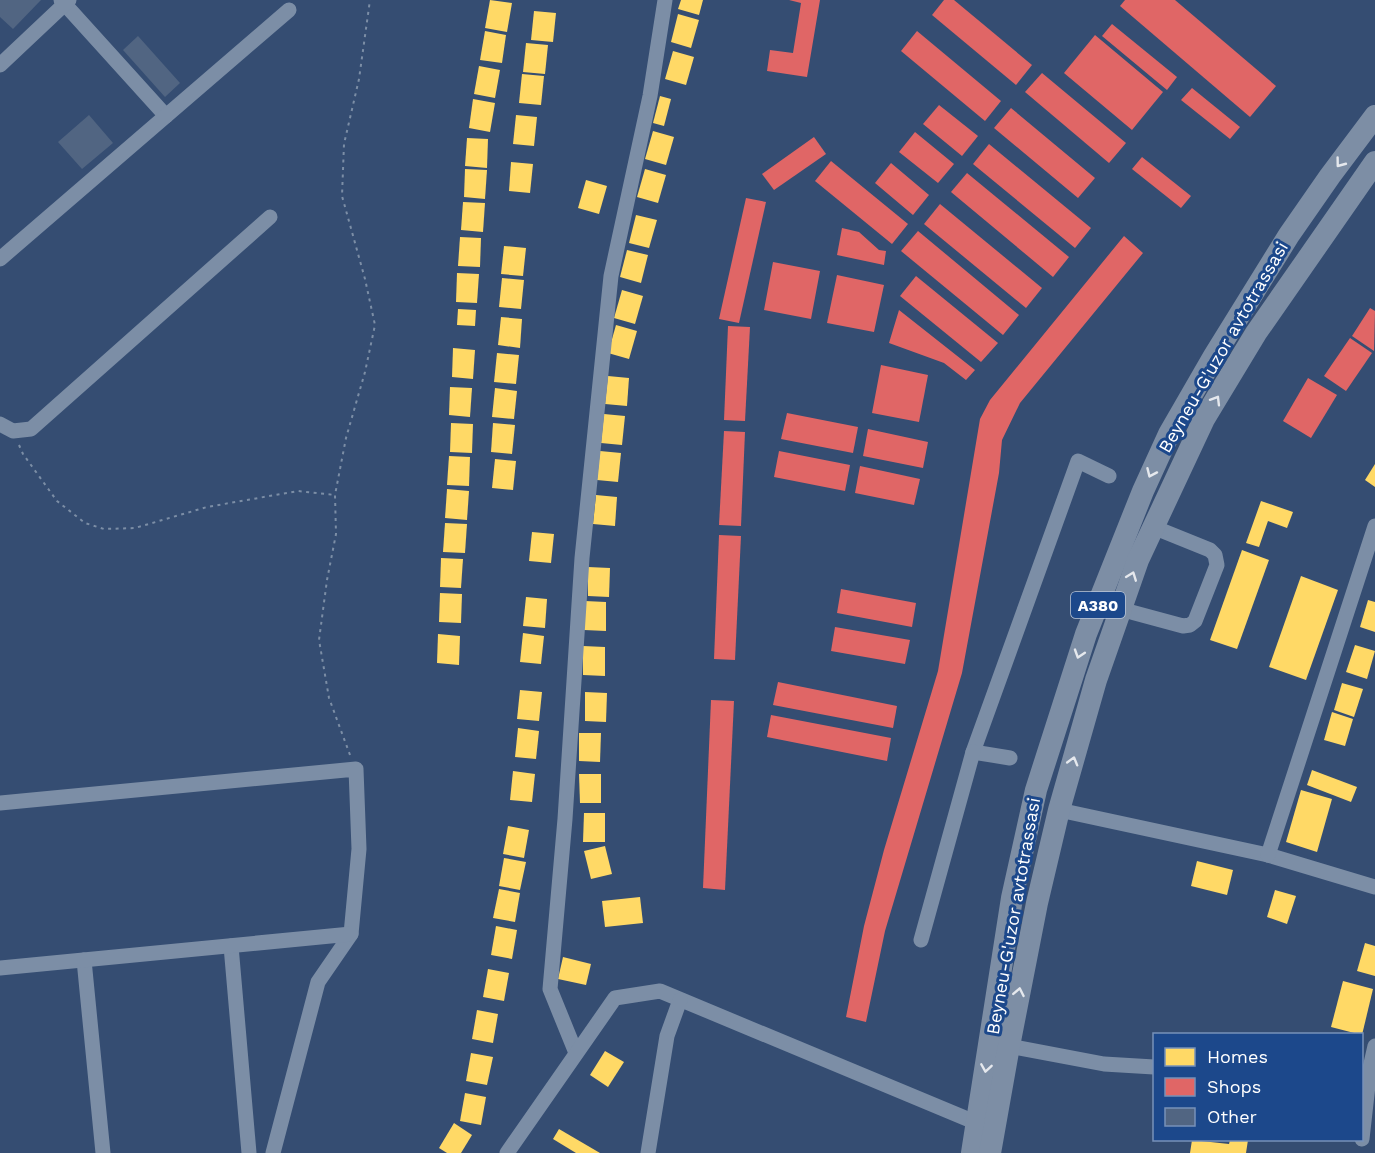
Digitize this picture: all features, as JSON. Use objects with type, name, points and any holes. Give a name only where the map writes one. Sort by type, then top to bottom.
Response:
[{"type":"highway","name":"Beyneu-G'uzor avtotrassasi","points":[[972,1153],[1012,898],[1036,790],[1086,634],[1143,491],[1169,434],[1289,235],[1375,116]]},
{"type":"highway","name":"Beyneu-G'uzor avtotrassasi","points":[[990,1153],[1040,891],[1061,804],[1096,680],[1120,609],[1153,527],[1204,419],[1256,333],[1375,162]]},
{"type":"highway","points":[[1036,790],[1061,804]]},
{"type":"street","points":[[576,1053],[550,989],[565,819],[582,558],[611,276],[650,96],[665,0]]},
{"type":"street","points":[[0,65],[65,1],[166,116]]},
{"type":"street","points":[[0,259],[289,10]]},
{"type":"street","points":[[6,428],[31,429],[270,217]]},
{"type":"street","points":[[921,940],[973,752],[1078,461],[1109,476]]},
{"type":"street","points":[[1268,855],[1375,526]]},
{"type":"street","points":[[1120,609],[1183,626],[1195,621],[1217,565],[1215,555],[1210,550],[1153,527]]},
{"type":"street","points":[[973,752],[1010,758]]},
{"type":"street","points":[[0,803],[356,769],[359,849],[351,934],[318,982],[273,1153]]},
{"type":"street","points":[[1061,804],[1268,855],[1375,887]]},
{"type":"street","points":[[0,968],[351,934]]},
{"type":"street","points":[[231,946],[249,1153]]},
{"type":"street","points":[[84,960],[103,1153]]},
{"type":"street","points":[[507,1153],[615,998],[660,991],[977,1123]]},
{"type":"street","points":[[648,1153],[667,1036],[680,1000]]},
{"type":"street","points":[[1009,1046],[1104,1064],[1153,1066]]},
{"type":"street","points":[[1363,1121],[1369,1067],[1375,1046]]},
{"type":"path","points":[[356,769],[329,698],[319,640],[336,534],[335,495],[346,438],[375,325],[342,196],[344,144],[358,79],[370,0]]},
{"type":"path","points":[[6,428],[57,501],[85,523],[104,529],[135,528],[207,507],[298,491],[335,495]]},
{"type":"building: Homes","points":[[490,0],[512,3],[507,32],[485,28]]},
{"type":"building: Homes","points":[[681,0],[703,0],[699,15],[678,9]]},
{"type":"building: Homes","points":[[534,11],[556,13],[553,42],[531,40]]},
{"type":"building: Homes","points":[[678,14],[699,20],[691,48],[671,42]]},
{"type":"building: Homes","points":[[485,31],[506,35],[502,63],[480,60]]},
{"type":"building: Homes","points":[[526,43],[548,45],[545,74],[523,72]]},
{"type":"building: Homes","points":[[673,51],[694,57],[686,85],[665,79]]},
{"type":"building: Homes","points":[[479,66],[500,70],[495,98],[474,94]]},
{"type":"building: Homes","points":[[522,74],[544,76],[541,105],[519,103]]},
{"type":"building: Homes","points":[[660,96],[671,99],[664,126],[653,123]]},
{"type":"building: Homes","points":[[473,99],[495,103],[490,132],[469,128]]},
{"type":"building: Homes","points":[[516,115],[537,117],[534,146],[513,144]]},
{"type":"building: Homes","points":[[653,131],[674,137],[666,165],[645,159]]},
{"type":"building: Homes","points":[[467,138],[488,139],[487,168],[465,166]]},
{"type":"building: Homes","points":[[511,162],[533,164],[530,193],[509,191]]},
{"type":"building: Homes","points":[[465,169],[487,170],[485,199],[464,197]]},
{"type":"building: Homes","points":[[645,169],[666,175],[658,203],[637,197]]},
{"type":"building: Homes","points":[[586,180],[607,186],[599,214],[578,208]]},
{"type":"building: Homes","points":[[463,202],[485,203],[483,232],[461,230]]},
{"type":"building: Homes","points":[[636,215],[657,220],[649,248],[629,243]]},
{"type":"building: Homes","points":[[460,237],[481,238],[480,267],[458,266]]},
{"type":"building: Homes","points":[[504,246],[526,248],[523,276],[501,274]]},
{"type":"building: Homes","points":[[627,250],[648,255],[641,283],[620,277]]},
{"type":"building: Homes","points":[[457,273],[479,274],[477,303],[456,302]]},
{"type":"building: Homes","points":[[502,278],[524,280],[521,309],[499,307]]},
{"type":"building: Homes","points":[[622,290],[643,296],[635,324],[614,318]]},
{"type":"building: Homes","points":[[458,309],[476,310],[475,326],[457,325]]},
{"type":"building: Homes","points":[[501,317],[522,319],[520,348],[498,345]]},
{"type":"building: Homes","points":[[616,325],[637,331],[629,359],[608,353]]},
{"type":"building: Homes","points":[[453,348],[475,350],[473,379],[452,377]]},
{"type":"building: Homes","points":[[497,353],[519,355],[516,384],[494,382]]},
{"type":"building: Homes","points":[[608,376],[629,378],[627,406],[605,404]]},
{"type":"building: Homes","points":[[450,387],[472,388],[470,417],[449,415]]},
{"type":"building: Homes","points":[[495,388],[517,391],[514,419],[492,417]]},
{"type":"building: Homes","points":[[604,414],[625,416],[622,445],[601,443]]},
{"type":"building: Homes","points":[[451,423],[473,424],[472,453],[450,452]]},
{"type":"building: Homes","points":[[493,423],[515,425],[512,454],[491,452]]},
{"type":"building: Homes","points":[[600,451],[621,453],[618,482],[597,480]]},
{"type":"building: Homes","points":[[449,456],[470,457],[469,486],[447,485]]},
{"type":"building: Homes","points":[[495,459],[516,461],[513,490],[492,488]]},
{"type":"building: Homes","points":[[1375,464],[1375,487],[1365,480]]},
{"type":"building: Homes","points":[[447,489],[469,491],[467,520],[445,518]]},
{"type":"building: Homes","points":[[596,495],[617,497],[615,526],[593,524]]},
{"type":"building: Homes","points":[[1261,501],[1293,512],[1287,528],[1268,521],[1259,547],[1246,543]]},
{"type":"building: Homes","points":[[445,523],[467,524],[465,553],[443,552]]},
{"type":"building: Homes","points":[[532,532],[554,534],[551,563],[529,561]]},
{"type":"building: Homes","points":[[1242,550],[1269,560],[1237,649],[1210,640]]},
{"type":"building: Homes","points":[[441,558],[463,559],[461,588],[440,587]]},
{"type":"building: Homes","points":[[588,567],[610,568],[609,597],[588,596]]},
{"type":"building: Homes","points":[[1301,576],[1338,590],[1306,680],[1269,667]]},
{"type":"building: Homes","points":[[440,593],[462,594],[461,623],[439,622]]},
{"type":"building: Homes","points":[[526,597],[547,599],[545,628],[523,626]]},
{"type":"building: Homes","points":[[1368,600],[1375,602],[1375,632],[1360,627]]},
{"type":"building: Homes","points":[[585,601],[606,602],[606,631],[584,630]]},
{"type":"building: Homes","points":[[523,633],[544,636],[541,664],[520,662]]},
{"type":"building: Homes","points":[[438,634],[460,636],[459,665],[437,663]]},
{"type":"building: Homes","points":[[1355,645],[1375,651],[1367,679],[1346,672]]},
{"type":"building: Homes","points":[[583,646],[605,647],[605,676],[583,675]]},
{"type":"building: Homes","points":[[1342,683],[1363,689],[1354,717],[1334,710]]},
{"type":"building: Homes","points":[[520,690],[542,692],[539,721],[517,719]]},
{"type":"building: Homes","points":[[585,692],[607,693],[606,722],[585,721]]},
{"type":"building: Homes","points":[[1332,712],[1353,719],[1345,746],[1324,740]]},
{"type":"building: Homes","points":[[518,728],[539,731],[536,759],[515,757]]},
{"type":"building: Homes","points":[[579,733],[601,733],[600,762],[579,761]]},
{"type":"building: Homes","points":[[1312,770],[1357,787],[1351,802],[1307,785]]},
{"type":"building: Homes","points":[[513,771],[535,774],[532,802],[510,800]]},
{"type":"building: Homes","points":[[579,774],[601,774],[601,803],[580,803]]},
{"type":"building: Homes","points":[[1301,790],[1332,799],[1317,852],[1286,842]]},
{"type":"building: Homes","points":[[584,813],[605,813],[605,842],[583,842]]},
{"type":"building: Homes","points":[[508,826],[529,830],[524,858],[503,854]]},
{"type":"building: Homes","points":[[605,846],[612,874],[591,879],[584,851]]},
{"type":"building: Homes","points":[[504,858],[526,862],[520,890],[499,886]]},
{"type":"building: Homes","points":[[1197,861],[1233,870],[1227,895],[1191,886]]},
{"type":"building: Homes","points":[[499,889],[520,893],[515,922],[493,918]]},
{"type":"building: Homes","points":[[1275,890],[1296,896],[1287,924],[1267,917]]},
{"type":"building: Homes","points":[[640,897],[643,923],[605,927],[602,901]]},
{"type":"building: Homes","points":[[496,926],[517,930],[512,959],[491,955]]},
{"type":"building: Homes","points":[[1365,943],[1375,946],[1375,976],[1357,971]]},
{"type":"building: Homes","points":[[563,957],[591,964],[586,985],[558,979]]},
{"type":"building: Homes","points":[[488,969],[509,973],[504,1001],[483,997]]},
{"type":"building: Homes","points":[[1343,981],[1373,989],[1362,1033],[1331,1027]]},
{"type":"building: Homes","points":[[477,1010],[498,1014],[493,1043],[472,1039]]},
{"type":"building: Homes","points":[[605,1051],[624,1062],[608,1087],[590,1075]]},
{"type":"building: Homes","points":[[471,1053],[493,1057],[487,1085],[466,1081]]},
{"type":"building: Homes","points":[[465,1093],[486,1097],[481,1125],[460,1121]]},
{"type":"building: Homes","points":[[454,1123],[472,1135],[461,1153],[447,1153],[439,1148]]},
{"type":"building: Homes","points":[[559,1129],[600,1153],[576,1153],[553,1139]]},
{"type":"building: Homes","points":[[1192,1141],[1229,1144],[1230,1141],[1248,1141],[1246,1153],[1190,1153]]},
{"type":"building: Shops","points":[[789,0],[820,0],[807,77],[767,71],[770,50],[793,53],[801,3]]},
{"type":"building: Shops","points":[[944,0],[954,0],[1032,65],[1016,85],[932,15]]},
{"type":"building: Shops","points":[[1125,0],[1175,0],[1276,86],[1250,117],[1120,6]]},
{"type":"building: Shops","points":[[1112,24],[1177,77],[1167,90],[1102,36]]},
{"type":"building: Shops","points":[[917,31],[1001,101],[985,121],[901,51]]},
{"type":"building: Shops","points":[[1095,35],[1163,92],[1132,130],[1064,73]]},
{"type":"building: Shops","points":[[1042,73],[1126,143],[1109,163],[1025,92]]},
{"type":"building: Shops","points":[[1192,88],[1240,127],[1230,139],[1181,100]]},
{"type":"building: Shops","points":[[939,105],[978,136],[962,156],[923,124]]},
{"type":"building: Shops","points":[[1011,108],[1095,178],[1078,198],[994,128]]},
{"type":"building: Shops","points":[[915,132],[954,164],[938,183],[899,152]]},
{"type":"building: Shops","points":[[814,137],[826,154],[774,190],[762,174]]},
{"type":"building: Shops","points":[[989,144],[1091,228],[1075,248],[973,164]]},
{"type":"building: Shops","points":[[1142,157],[1191,196],[1181,208],[1132,169]]},
{"type":"building: Shops","points":[[831,161],[908,224],[892,244],[815,181]]},
{"type":"building: Shops","points":[[891,163],[929,195],[913,215],[875,183]]},
{"type":"building: Shops","points":[[967,173],[1069,257],[1053,277],[951,192]]},
{"type":"building: Shops","points":[[746,198],[766,202],[739,323],[719,319]]},
{"type":"building: Shops","points":[[940,204],[1042,288],[1026,308],[924,224]]},
{"type":"building: Shops","points":[[842,228],[859,232],[879,250],[886,251],[884,265],[837,255]]},
{"type":"building: Shops","points":[[918,231],[1019,315],[1003,335],[901,251]]},
{"type":"building: Shops","points":[[1124,236],[1143,253],[1020,403],[1002,440],[999,473],[962,673],[885,931],[866,1022],[846,1017],[864,926],[884,850],[938,671],[980,419],[990,400]]},
{"type":"building: Shops","points":[[773,262],[820,271],[811,319],[764,310]]},
{"type":"building: Shops","points":[[837,275],[884,285],[874,332],[827,323]]},
{"type":"building: Shops","points":[[916,276],[998,343],[981,362],[900,296]]},
{"type":"building: Shops","points":[[1370,308],[1375,311],[1374,351],[1352,336]]},
{"type":"building: Shops","points":[[899,310],[975,370],[966,380],[944,363],[889,343]]},
{"type":"building: Shops","points":[[728,326],[750,327],[745,421],[724,420]]},
{"type":"building: Shops","points":[[1350,338],[1372,353],[1346,391],[1324,376]]},
{"type":"building: Shops","points":[[881,365],[928,375],[919,422],[872,413]]},
{"type":"building: Shops","points":[[1308,378],[1337,395],[1311,438],[1283,421]]},
{"type":"building: Shops","points":[[787,413],[858,427],[853,453],[781,439]]},
{"type":"building: Shops","points":[[868,429],[928,442],[923,468],[863,456]]},
{"type":"building: Shops","points":[[724,431],[745,432],[741,526],[719,525]]},
{"type":"building: Shops","points":[[779,451],[850,465],[845,491],[774,477]]},
{"type":"building: Shops","points":[[860,466],[920,479],[914,505],[855,493]]},
{"type":"building: Shops","points":[[719,535],[741,536],[735,660],[714,659]]},
{"type":"building: Shops","points":[[841,589],[916,603],[912,627],[837,613]]},
{"type":"building: Shops","points":[[835,627],[910,640],[905,664],[831,651]]},
{"type":"building: Shops","points":[[778,682],[897,706],[893,728],[773,705]]},
{"type":"building: Shops","points":[[711,700],[734,701],[725,890],[703,888]]},
{"type":"building: Shops","points":[[771,715],[891,738],[887,761],[767,737]]},
{"type":"building: Other","points":[[0,0],[41,0],[13,29],[0,17]]},
{"type":"building: Other","points":[[138,36],[180,83],[165,97],[123,50]]},
{"type":"building: Other","points":[[89,115],[113,143],[82,169],[58,142]]}]
